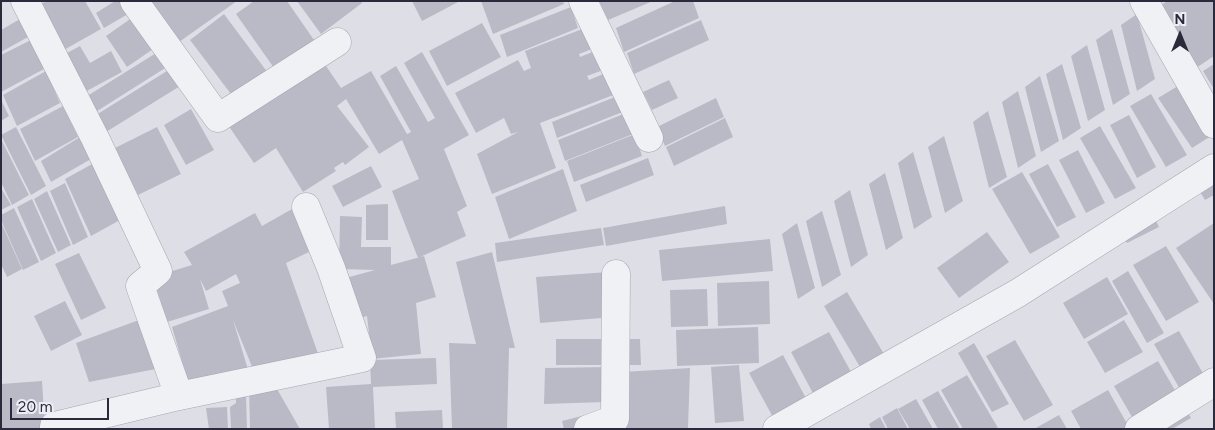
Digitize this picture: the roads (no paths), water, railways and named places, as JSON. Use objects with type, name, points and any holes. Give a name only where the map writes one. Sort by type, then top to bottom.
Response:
[{"type":"street","points":[[25,1],[95,138],[158,271],[140,286],[179,396]]},
{"type":"street","points":[[134,1],[218,118],[337,42]]},
{"type":"street","points":[[583,1],[650,138]]},
{"type":"street","points":[[1144,1],[1214,124]]},
{"type":"street","points":[[776,429],[1018,293],[1214,168]]},
{"type":"street","points":[[54,429],[54,426],[179,396],[362,358],[331,268],[306,207]]},
{"type":"street","points":[[588,429],[615,419],[616,274]]},
{"type":"street","points":[[1139,429],[1214,382]]}]
